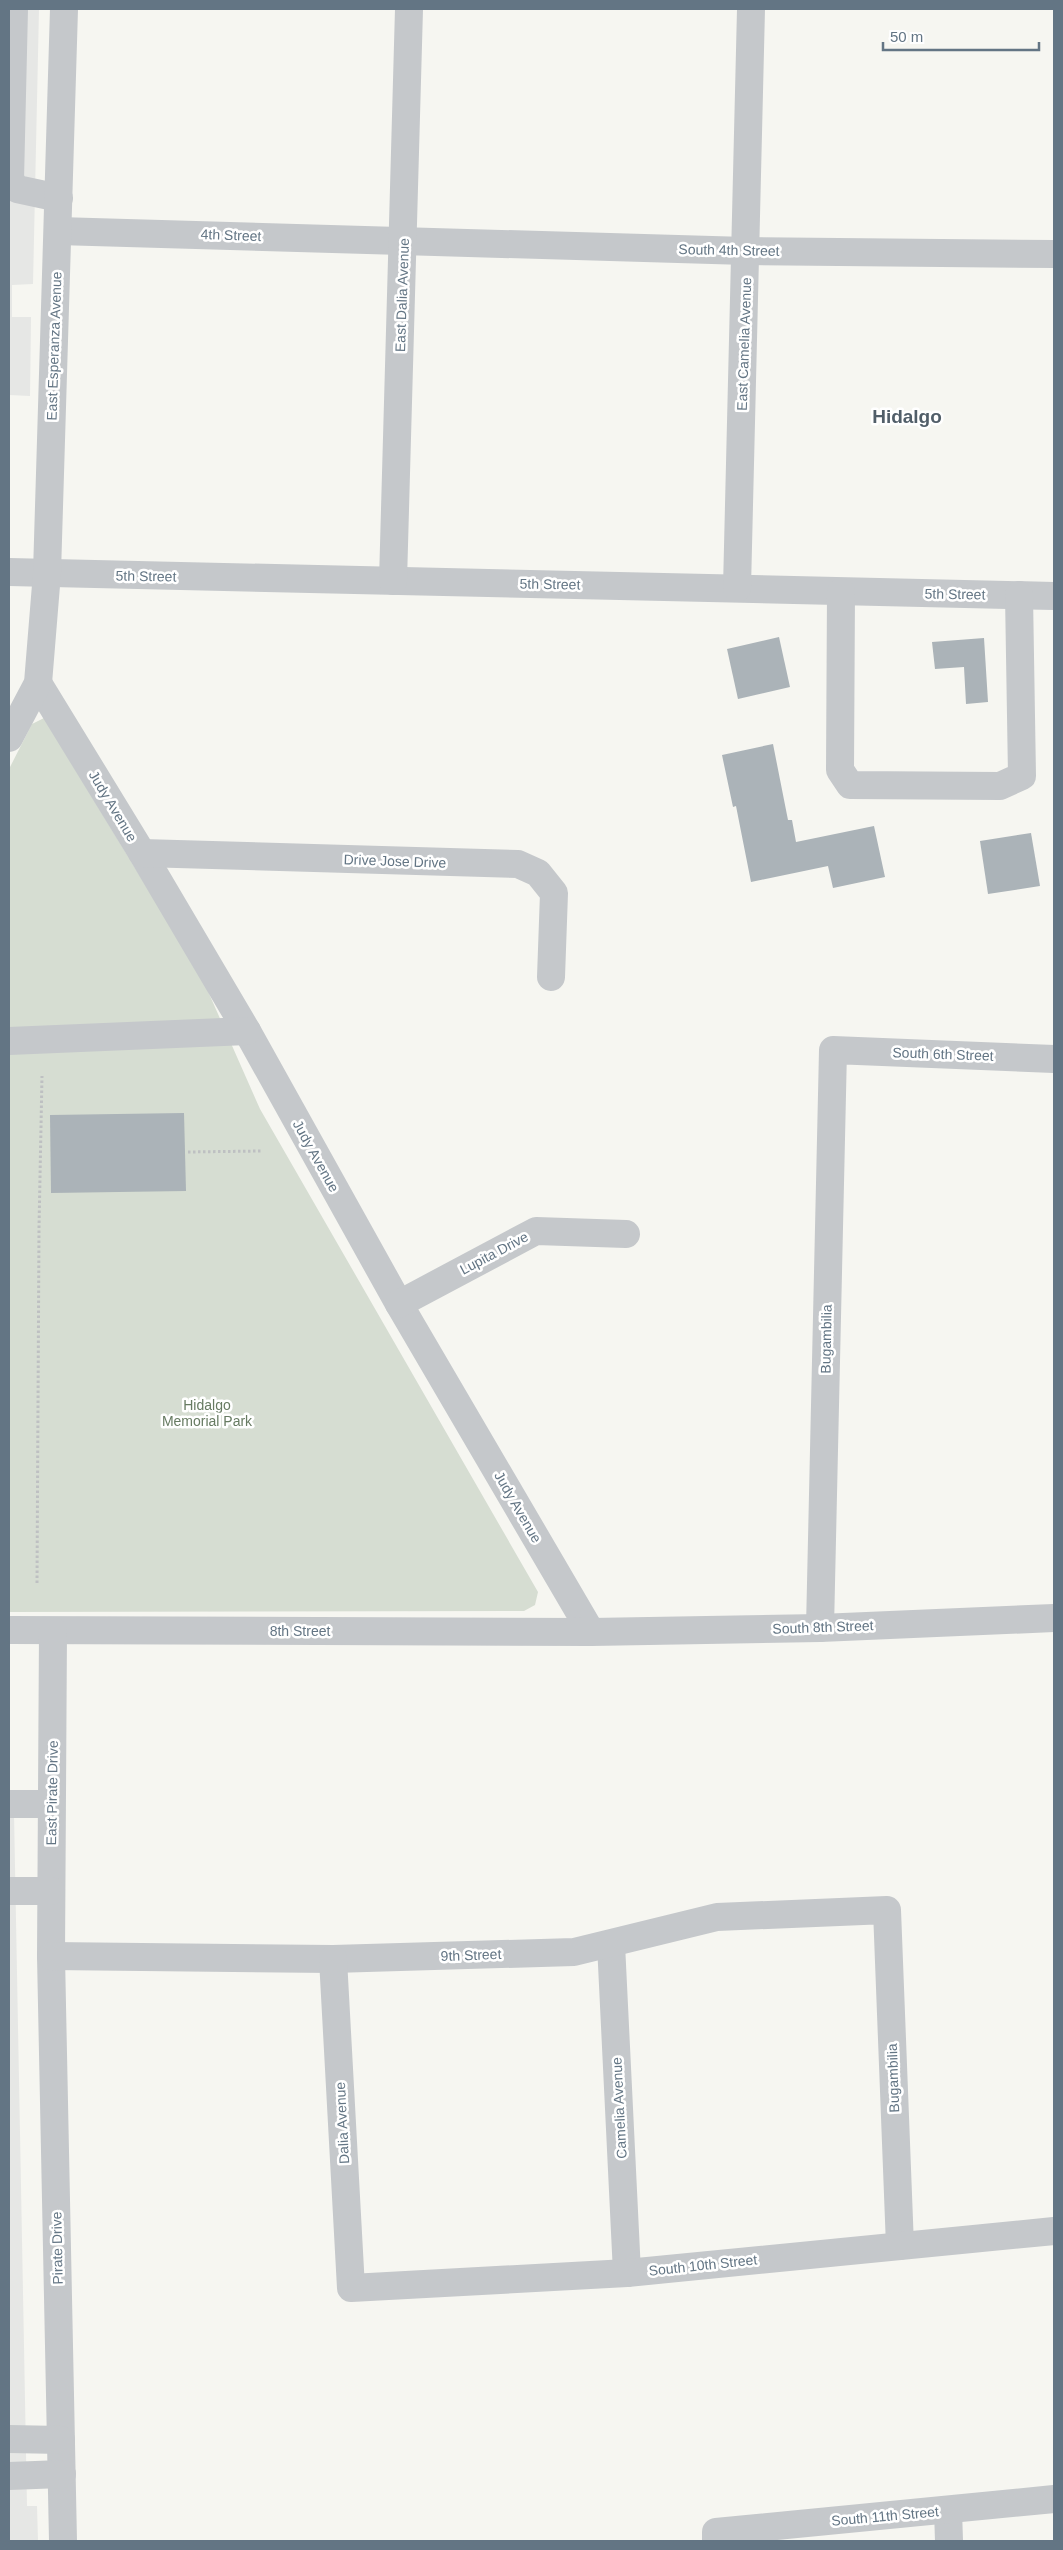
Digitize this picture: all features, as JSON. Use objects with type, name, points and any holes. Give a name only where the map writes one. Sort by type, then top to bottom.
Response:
[{"type":"street","points":[[14,9],[10,180],[17,189],[59,198]]},
{"type":"street","name":"East Esperanza Avenue","points":[[38,683],[47,573],[64,9]]},
{"type":"street","name":"East Dalia Avenue","points":[[393,581],[409,9]]},
{"type":"street","name":"East Camelia Avenue","points":[[737,588],[751,9]]},
{"type":"street","name":"4th Street","points":[[58,231],[404,240]]},
{"type":"street","name":"South 4th Street","points":[[404,240],[746,251],[1054,254]]},
{"type":"street","name":"5th Street","points":[[9,572],[1054,596]]},
{"type":"street","points":[[841,592],[840,770],[850,785],[1000,786],[1022,776],[1019,595]]},
{"type":"street","points":[[9,738],[38,683]]},
{"type":"street","name":"Judy Avenue","points":[[38,683],[142,853],[247,1031],[399,1304],[591,1632]]},
{"type":"street","name":"Drive Jose Drive","points":[[142,853],[518,864],[538,873],[554,893],[551,977]]},
{"type":"street","points":[[9,1041],[247,1031]]},
{"type":"street","name":"South 6th Street","points":[[832,1050],[1054,1058]]},
{"type":"street","name":"Bugambilia","points":[[820,1628],[832,1050]]},
{"type":"street","name":"Lupita Drive","points":[[399,1304],[536,1231],[626,1234]]},
{"type":"street","name":"South 8th Street","points":[[591,1632],[820,1628],[1054,1618]]},
{"type":"street","name":"8th Street","points":[[9,1630],[591,1632]]},
{"type":"street","name":"East Pirate Drive","points":[[51,1956],[53,1631]]},
{"type":"street","points":[[9,1804],[51,1804]]},
{"type":"street","points":[[9,1891],[51,1891]]},
{"type":"street","name":"Bugambilia","points":[[887,1910],[900,2246]]},
{"type":"street","name":"9th Street","points":[[51,1956],[334,1959],[574,1952],[717,1917],[887,1910]]},
{"type":"street","name":"Camelia Avenue","points":[[611,1944],[627,2273]]},
{"type":"street","name":"Pirate Drive","points":[[51,1956],[63,2541]]},
{"type":"street","name":"Dalia Avenue","points":[[334,1959],[351,2288]]},
{"type":"street","name":"South 10th Street","points":[[351,2288],[627,2273],[1054,2231]]},
{"type":"street","points":[[9,2440],[61,2440]]},
{"type":"street","points":[[9,2476],[62,2474]]},
{"type":"street","name":"South 11th Street","points":[[716,2536],[1054,2499]]},
{"type":"street","points":[[948,2510],[950,2541]]},
{"type":"path","points":[[37,1583],[39,1228],[42,1076]]},
{"type":"path","points":[[188,1152],[261,1151]]},
{"type":"shaded area","points":[[9,9],[39,9],[33,284],[12,285],[12,317],[31,317],[30,396],[9,395]]},
{"type":"shaded area","points":[[9,1813],[14,1813],[27,2506],[37,2506],[38,2541],[9,2541]]},
{"type":"green space","name":"Hidalgo Memorial Park","points":[[44,718],[203,980],[260,1109],[538,1592],[535,1605],[524,1611],[9,1612],[9,769],[32,724]]},
{"type":"building","points":[[779,637],[790,687],[738,699],[727,649]]},
{"type":"building","points":[[984,638],[988,702],[966,704],[964,667],[935,669],[932,642]]},
{"type":"building","points":[[773,744],[788,820],[792,820],[796,842],[874,826],[885,877],[833,888],[828,866],[751,882],[736,806],[733,807],[722,755]]},
{"type":"building","points":[[1031,833],[1040,886],[988,894],[980,841]]},
{"type":"building","points":[[184,1113],[186,1191],[51,1193],[50,1115]]},
{"type":"district","name":"Hidalgo","points":[[907,416]]}]
